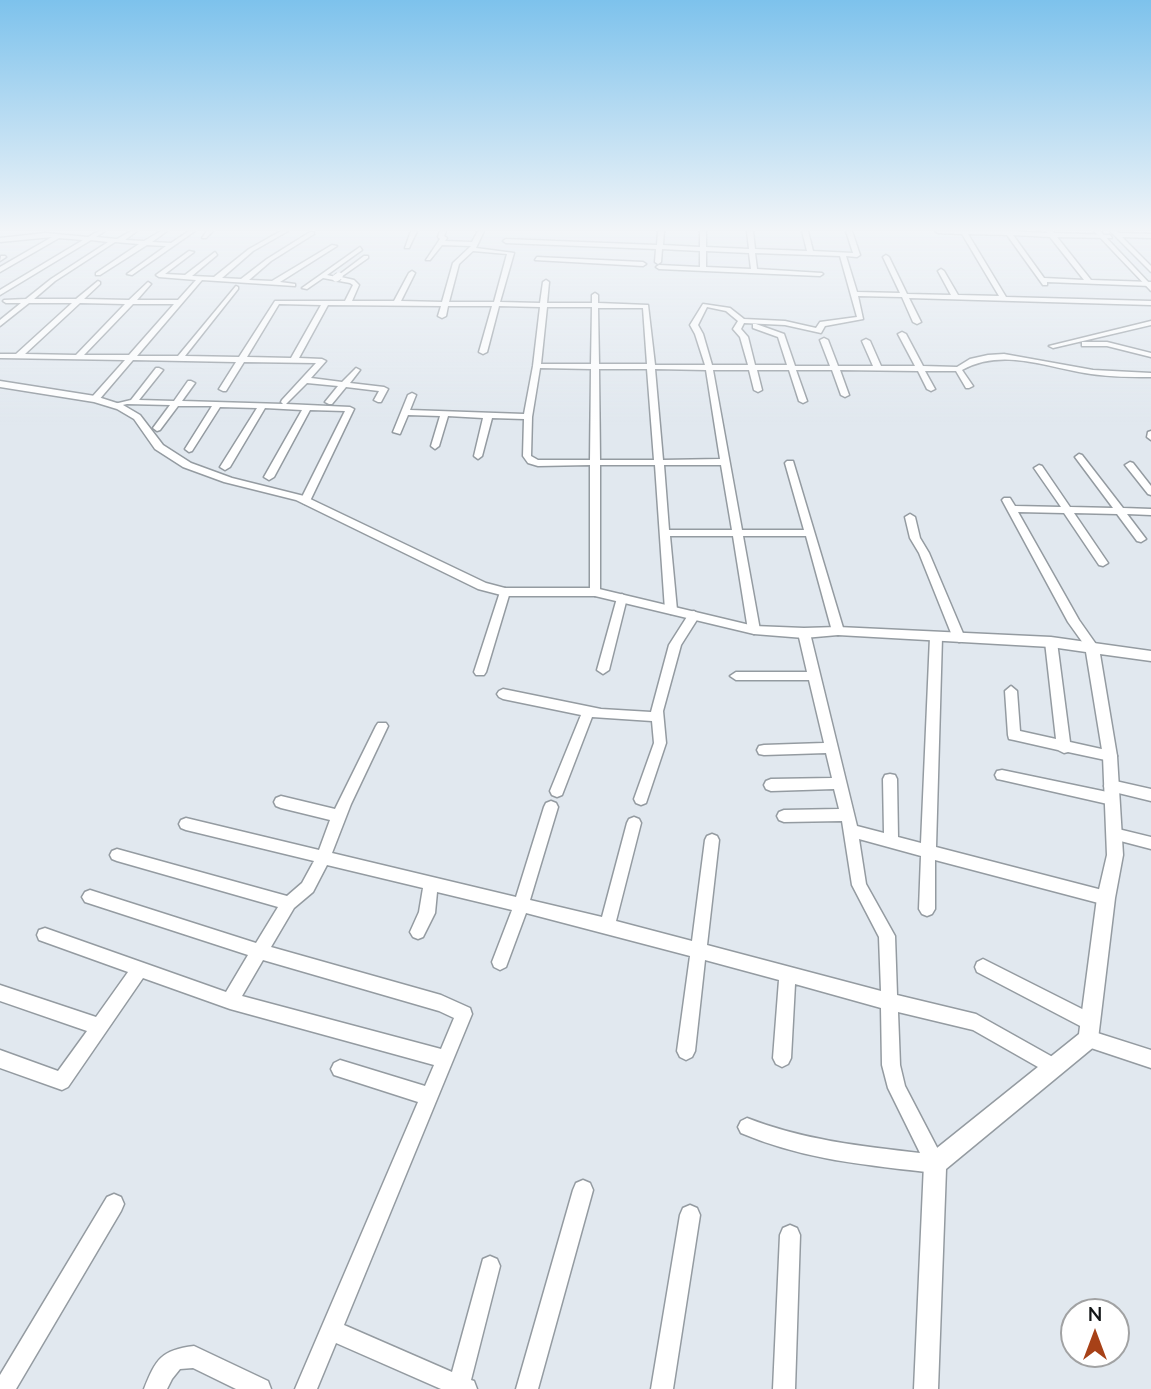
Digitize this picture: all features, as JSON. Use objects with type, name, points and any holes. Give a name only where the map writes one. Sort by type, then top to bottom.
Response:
[{"type":"street","points":[[0,324],[33,296]]},
{"type":"street","points":[[18,356],[85,296]]},
{"type":"street","points":[[78,357],[137,296]]},
{"type":"street","points":[[95,399],[185,296]]},
{"type":"street","points":[[180,358],[230,296]]},
{"type":"street","points":[[223,389],[282,296]]},
{"type":"street","points":[[347,303],[351,296]]},
{"type":"street","points":[[396,304],[400,296]]},
{"type":"street","points":[[442,316],[448,296]]},
{"type":"street","points":[[483,352],[498,296]]},
{"type":"street","points":[[545,296],[528,417],[527,456],[531,461],[725,462]]},
{"type":"street","points":[[595,296],[595,593]]},
{"type":"street","points":[[742,321],[785,323],[820,331],[823,324],[862,318],[856,296]]},
{"type":"street","points":[[903,296],[917,322]]},
{"type":"street","points":[[946,296],[1151,303]]},
{"type":"street","points":[[6,301],[180,302]]},
{"type":"street","points":[[278,302],[646,306],[671,610]]},
{"type":"street","points":[[294,360],[325,303]]},
{"type":"street","points":[[754,630],[709,367],[694,325],[702,309],[709,305],[729,309],[742,321],[781,336],[803,401]]},
{"type":"street","points":[[742,321],[737,328],[744,337],[758,390]]},
{"type":"street","points":[[1151,323],[1054,346],[1107,344],[1151,355]]},
{"type":"street","points":[[902,334],[931,389]]},
{"type":"street","points":[[824,340],[845,395]]},
{"type":"street","points":[[866,341],[878,368]]},
{"type":"street","points":[[0,356],[322,361],[285,402]]},
{"type":"street","points":[[537,366],[958,369],[976,360],[995,356],[1097,373],[1151,375]]},
{"type":"street","points":[[958,369],[969,386]]},
{"type":"street","points":[[133,402],[159,370]]},
{"type":"street","points":[[329,402],[356,370]]},
{"type":"street","points":[[305,380],[384,389],[378,400]]},
{"type":"street","points":[[157,428],[191,383]]},
{"type":"street","points":[[0,384],[95,399],[114,405],[136,417],[159,447],[187,465],[228,480],[305,501],[482,586],[505,592],[595,593],[754,630],[804,633],[838,631],[1051,642],[1151,656]]},
{"type":"street","points":[[397,432],[412,395]]},
{"type":"street","points":[[114,405],[133,402],[350,409],[305,501]]},
{"type":"street","points":[[189,449],[218,404]]},
{"type":"street","points":[[225,467],[263,405]]},
{"type":"street","points":[[269,477],[308,407]]},
{"type":"street","points":[[405,412],[528,417]]},
{"type":"street","points":[[435,446],[445,414]]},
{"type":"street","points":[[478,456],[488,416]]},
{"type":"street","points":[[1079,457],[1141,539]]},
{"type":"street","points":[[790,463],[838,631]]},
{"type":"street","points":[[1130,465],[1151,492]]},
{"type":"street","points":[[1039,468],[1103,563]]},
{"type":"street","points":[[1009,505],[1066,510],[1151,512]]},
{"type":"street","points":[[747,1127],[778,1141],[811,1148],[935,1164],[1052,1066],[1089,1030],[1106,898],[1115,855],[1110,757],[1092,648],[1074,622],[1009,505]]},
{"type":"street","points":[[910,517],[915,538],[925,553],[959,638]]},
{"type":"street","points":[[665,533],[810,533]]},
{"type":"street","points":[[480,672],[505,592]]},
{"type":"street","points":[[603,670],[622,598]]},
{"type":"street","points":[[641,799],[660,743],[656,711],[675,645],[694,615]]},
{"type":"street","points":[[804,633],[849,823],[859,885],[887,936],[891,1065],[897,1088],[935,1164],[925,1342],[926,1389]]},
{"type":"street","points":[[928,909],[930,733],[936,637]]},
{"type":"street","points":[[1051,642],[1064,747]]},
{"type":"street","points":[[736,676],[814,676]]},
{"type":"street","points":[[1011,691],[1014,736],[1110,757]]},
{"type":"street","points":[[503,694],[588,712],[657,717]]},
{"type":"street","points":[[557,791],[588,712]]},
{"type":"street","points":[[230,1001],[289,903],[300,898],[323,856],[338,816],[382,726]]},
{"type":"street","points":[[764,750],[831,747]]},
{"type":"street","points":[[1002,775],[1112,793],[1151,795]]},
{"type":"street","points":[[890,779],[891,840]]},
{"type":"street","points":[[771,785],[840,783]]},
{"type":"street","points":[[281,802],[338,816]]},
{"type":"street","points":[[500,962],[521,906],[551,807]]},
{"type":"street","points":[[784,816],[849,823],[891,840],[1106,898]]},
{"type":"street","points":[[607,926],[634,823]]},
{"type":"street","points":[[186,824],[607,926],[890,1002],[976,1022],[1052,1066]]},
{"type":"street","points":[[1114,834],[1151,843]]},
{"type":"street","points":[[686,1051],[712,840]]},
{"type":"street","points":[[117,855],[289,903]]},
{"type":"street","points":[[418,932],[427,913],[431,884]]},
{"type":"street","points":[[90,897],[258,951],[441,1003],[464,1014],[306,1389]]},
{"type":"street","points":[[45,935],[230,1001],[445,1059]]},
{"type":"street","points":[[983,967],[1089,1030],[1151,1059]]},
{"type":"street","points":[[0,1059],[62,1081],[140,968]]},
{"type":"street","points":[[782,1058],[787,974]]},
{"type":"street","points":[[0,993],[100,1027]]},
{"type":"street","points":[[340,1069],[429,1096]]},
{"type":"street","points":[[527,1389],[583,1191]]},
{"type":"street","points":[[4,1389],[114,1204]]},
{"type":"street","points":[[662,1389],[690,1215]]},
{"type":"street","points":[[784,1389],[790,1234]]},
{"type":"street","points":[[331,1330],[461,1388],[490,1266]]},
{"type":"street","points":[[155,1389],[164,1371],[175,1359],[194,1357],[260,1389]]}]
